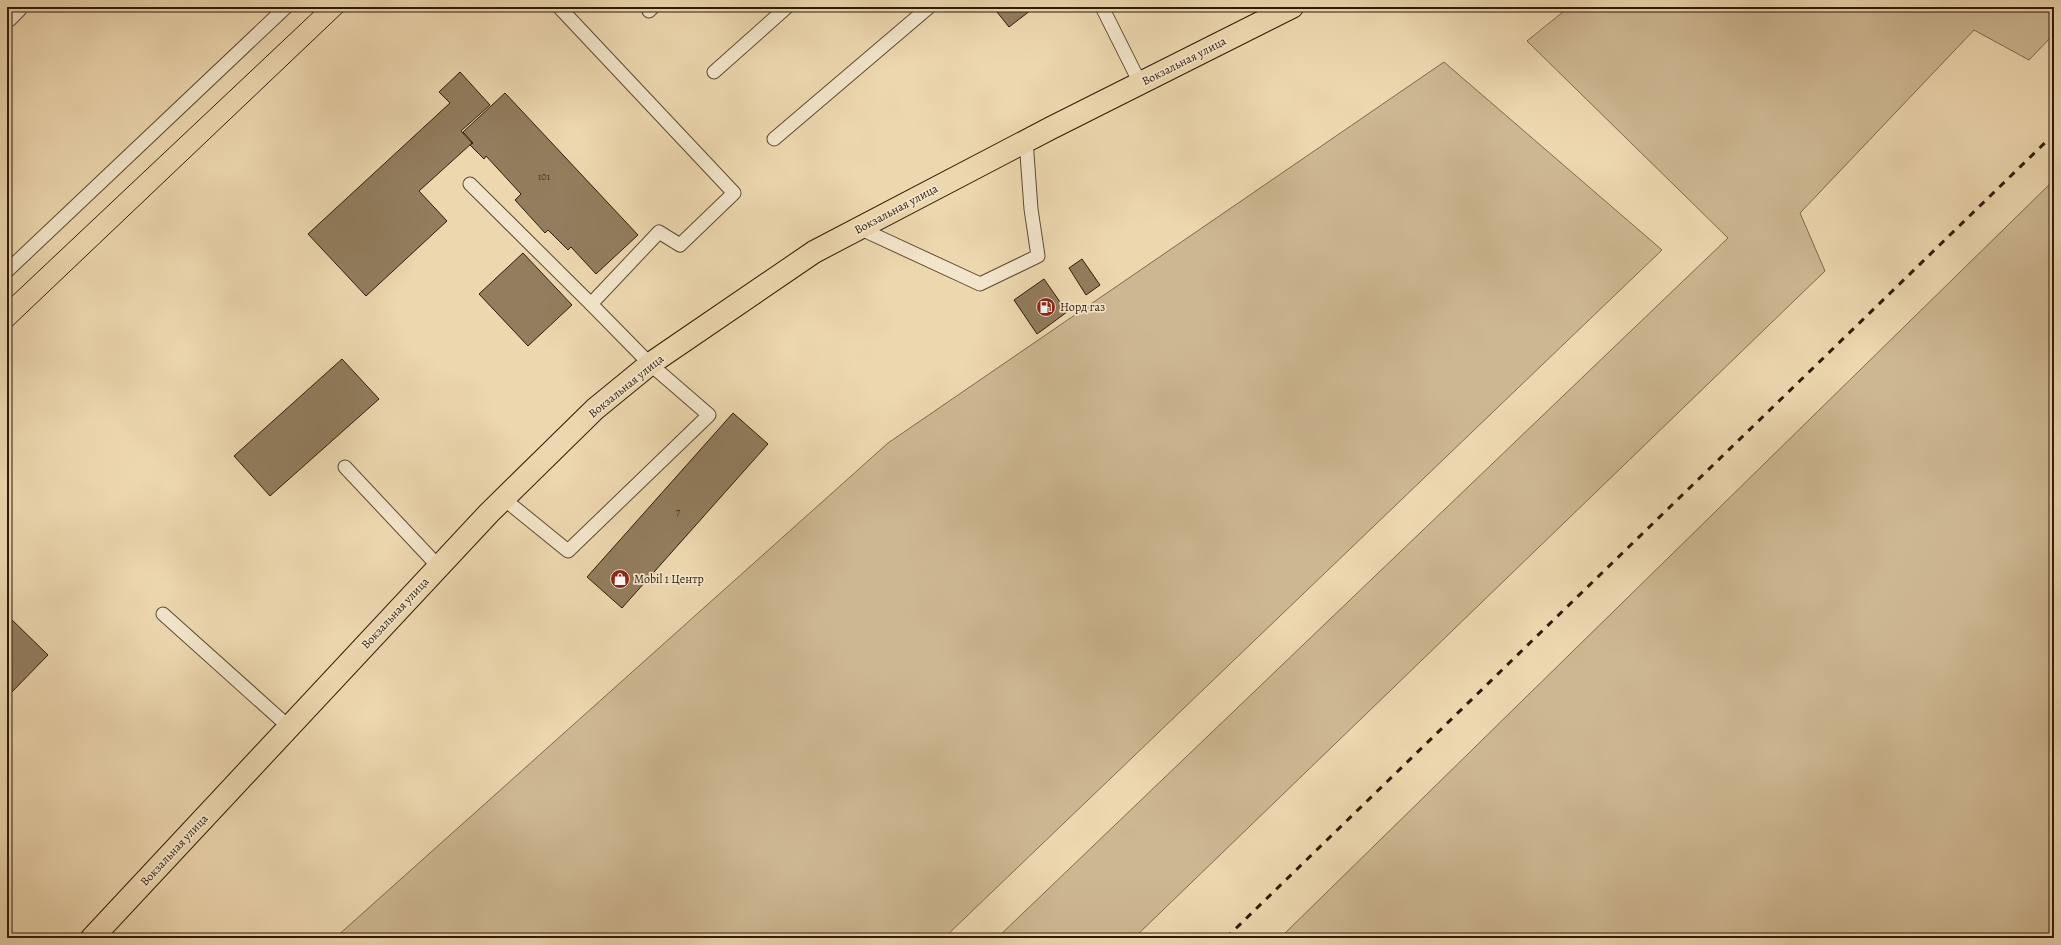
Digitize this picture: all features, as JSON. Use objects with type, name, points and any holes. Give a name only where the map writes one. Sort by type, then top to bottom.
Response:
[{"type":"main road","name":"Вокзальная улица","points":[[92,938],[504,499],[595,409],[650,364],[814,252],[1026,140],[1292,7]]},
{"type":"street","points":[[7,16],[16,7]]},
{"type":"lane","points":[[7,271],[286,7]]},
{"type":"lane","points":[[559,7],[734,193],[680,245],[659,232],[591,304]]},
{"type":"lane","points":[[714,72],[787,7]]},
{"type":"lane","points":[[774,139],[929,7]]},
{"type":"lane","points":[[1102,7],[1140,83]]},
{"type":"lane","points":[[859,228],[980,284],[1038,256],[1031,208],[1026,140]]},
{"type":"lane","points":[[470,184],[650,364],[709,415],[568,551],[504,499]]},
{"type":"lane","points":[[345,467],[439,567]]},
{"type":"lane","points":[[163,614],[289,727]]},
{"type":"shaded area","points":[[1569,7],[2054,7],[2054,34],[2029,60],[1974,30],[1800,213],[1825,271],[1134,938],[997,938],[1728,238],[1527,41]]},
{"type":"shaded area","points":[[1444,62],[1662,250],[944,938],[335,938],[888,443]]},
{"type":"shaded area","points":[[2054,180],[2054,938],[1280,938]]},
{"type":"building","points":[[993,7],[1035,7],[1009,27]]},
{"type":"building","points":[[460,72],[490,105],[461,131],[472,143],[419,191],[447,221],[366,296],[308,234],[450,103],[439,92]]},
{"type":"building","points":[[505,93],[638,235],[596,274],[571,247],[568,250],[548,230],[545,233],[515,200],[521,194],[486,156],[484,159],[470,145],[473,143],[463,132]]},
{"type":"building","points":[[523,253],[572,305],[528,346],[479,294]]},
{"type":"building","points":[[1082,259],[1100,285],[1086,295],[1069,268]]},
{"type":"building","points":[[1044,279],[1067,312],[1037,334],[1014,300]]},
{"type":"building","points":[[342,359],[379,399],[270,496],[234,456]]},
{"type":"building","points":[[733,413],[768,444],[622,608],[587,577]]},
{"type":"building","points":[[7,615],[48,655],[7,697]]},
{"type":"tram line","points":[[7,301],[319,7]]},
{"type":"tram line","points":[[7,331],[348,7]]},
{"type":"railway","points":[[1226,938],[2054,134]]},
{"type":"place","name":"Норд газ","points":[[1046,307]]},
{"type":"place","name":"Mobil 1 Центр","points":[[620,579]]}]
